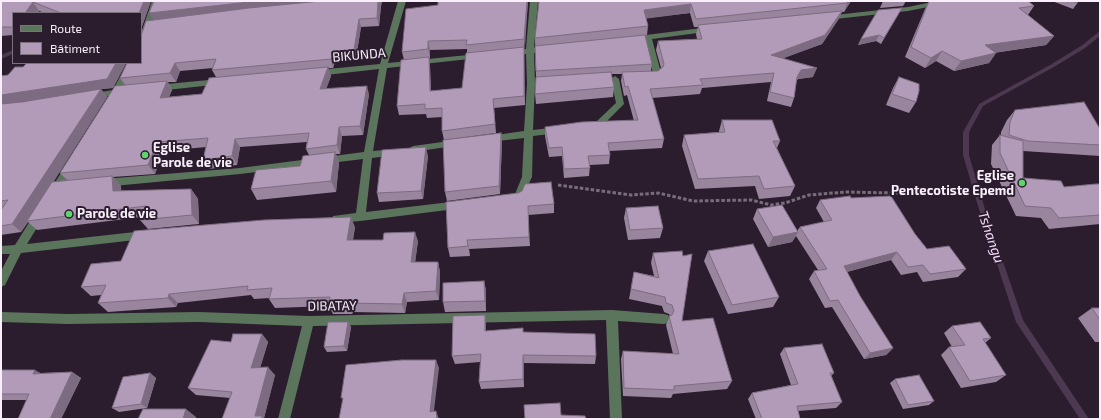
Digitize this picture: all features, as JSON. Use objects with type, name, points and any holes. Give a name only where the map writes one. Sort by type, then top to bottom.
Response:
[{"type":"street","points":[[142,42],[151,26],[156,1]]},
{"type":"street","points":[[360,217],[368,156],[383,67],[402,1]]},
{"type":"street","points":[[503,199],[518,197],[527,177],[529,133],[534,84],[530,51],[534,1]]},
{"type":"street","points":[[818,19],[908,9],[948,1]]},
{"type":"street","points":[[625,40],[715,29]]},
{"type":"street","points":[[638,77],[653,76],[657,73],[648,38]]},
{"type":"street","points":[[507,54],[559,48]]},
{"type":"street","name":"BIKUNDA","points":[[305,74],[484,56]]},
{"type":"street","points":[[108,104],[117,92],[131,64]]},
{"type":"street","points":[[582,127],[600,123],[620,104],[615,79]]},
{"type":"street","points":[[148,89],[226,81]]},
{"type":"street","points":[[80,98],[132,90]]},
{"type":"street","points":[[483,140],[567,129]]},
{"type":"street","points":[[97,184],[240,172],[468,142]]},
{"type":"street","points":[[1,282],[18,250],[48,202],[61,186],[75,156]]},
{"type":"street","points":[[330,220],[471,203]]},
{"type":"street","points":[[1,250],[18,250],[153,234]]},
{"type":"street","points":[[612,315],[616,419]]},
{"type":"street","name":"DIBATAY","points":[[1,317],[68,319],[199,317],[309,321],[612,315],[664,319]]},
{"type":"street","points":[[284,419],[309,321]]},
{"type":"path","points":[[558,185],[631,195],[658,193],[693,201],[751,200],[771,205],[785,203],[809,195],[846,192],[895,193],[937,190]]},
{"type":"building","points":[[1,1],[144,1],[139,12],[58,12],[33,2],[26,12],[12,12],[12,27],[1,27]]},
{"type":"building","points":[[154,1],[258,1],[149,13]]},
{"type":"building","points":[[321,1],[378,1],[377,18],[359,19],[354,50],[334,51],[331,59],[212,70],[216,59],[175,63],[170,73],[120,78],[127,64],[142,64],[142,33],[146,21],[249,8]]},
{"type":"building","points":[[438,1],[527,1],[524,39],[466,45],[467,40],[428,41],[428,49],[402,52],[406,9],[438,5]]},
{"type":"building","points":[[539,1],[849,1],[847,3],[696,19],[691,4],[644,10],[648,26],[535,38]]},
{"type":"building","points":[[929,1],[1028,1],[1034,6],[1019,8],[1054,36],[985,45],[996,53],[961,61],[942,51],[931,58],[911,47]]},
{"type":"building","points":[[902,8],[884,38],[879,35],[861,39],[878,10]]},
{"type":"building","points":[[842,11],[825,35],[771,55],[817,68],[801,70],[797,77],[794,98],[770,92],[774,73],[700,79],[703,85],[650,89],[664,139],[608,143],[610,155],[588,156],[590,168],[564,169],[562,147],[549,148],[545,127],[582,122],[638,120],[628,86],[625,87],[622,72],[658,71],[663,67],[664,64],[658,41],[702,39],[698,25]]},
{"type":"building","points":[[645,35],[652,64],[536,71],[535,46]]},
{"type":"building","points":[[524,47],[524,96],[493,99],[495,124],[442,131],[442,108],[425,109],[425,104],[397,106],[401,60],[429,57],[430,91],[462,88],[466,53]]},
{"type":"building","points":[[26,64],[115,64],[107,79],[1,95],[1,76],[8,75],[15,67],[23,67]]},
{"type":"building","points":[[328,67],[320,89],[367,86],[360,126],[339,127],[337,145],[306,149],[309,133],[235,139],[232,156],[203,160],[208,138],[157,142],[148,165],[60,173],[115,86],[167,81],[160,98],[202,94],[209,78]]},
{"type":"building","points":[[611,72],[614,87],[535,94],[536,77]]},
{"type":"building","points":[[899,77],[919,84],[916,102],[892,94]]},
{"type":"building","points":[[101,89],[12,224],[1,226],[1,210],[8,200],[1,201],[1,104]]},
{"type":"building","points":[[1084,102],[1100,129],[1100,145],[1028,141],[1009,135],[1010,122],[1015,110]]},
{"type":"building","points":[[722,120],[772,120],[780,141],[773,141],[795,186],[764,189],[759,176],[698,179],[684,135],[725,132]]},
{"type":"building","points":[[501,133],[499,186],[445,192],[443,140]]},
{"type":"building","points":[[1000,135],[1023,141],[1023,178],[1061,181],[1064,187],[1100,184],[1100,215],[1059,218],[1051,208],[1025,206],[1000,153]]},
{"type":"building","points":[[426,147],[421,191],[377,193],[382,150]]},
{"type":"building","points":[[335,152],[331,181],[251,189],[256,170],[300,166],[303,156]]},
{"type":"building","points":[[112,176],[113,191],[191,189],[192,215],[140,220],[146,206],[27,221],[52,182]]},
{"type":"building","points":[[551,182],[554,204],[528,206],[529,237],[467,240],[468,246],[448,248],[446,202],[518,193],[522,191],[525,184]]},
{"type":"building","points":[[850,196],[851,198],[891,196],[915,234],[927,249],[949,246],[966,269],[930,274],[923,265],[908,267],[897,252],[844,266],[860,296],[893,348],[870,353],[838,300],[830,301],[814,271],[827,269],[800,227],[832,220],[820,200]]},
{"type":"building","points":[[782,205],[798,232],[773,237],[757,209]]},
{"type":"building","points":[[658,206],[663,228],[630,230],[626,208]]},
{"type":"building","points":[[351,217],[347,240],[383,240],[384,233],[415,232],[411,262],[438,262],[436,291],[404,293],[402,304],[348,303],[348,305],[328,305],[330,297],[269,299],[272,288],[247,290],[248,286],[169,294],[168,298],[98,303],[106,285],[81,287],[91,264],[121,261],[134,231],[264,220]]},
{"type":"building","points":[[753,244],[779,297],[732,305],[708,251]]},
{"type":"building","points":[[682,251],[683,256],[692,254],[682,321],[713,318],[732,381],[674,386],[674,390],[624,388],[623,351],[679,354],[669,316],[672,315],[674,311],[672,305],[666,303],[665,297],[631,289],[634,272],[659,278],[653,253]]},
{"type":"building","points":[[484,281],[485,301],[443,302],[443,283]]},
{"type":"building","points":[[1092,308],[1100,308],[1100,320]]},
{"type":"building","points":[[485,315],[485,331],[523,328],[523,332],[595,334],[596,356],[523,355],[523,379],[479,382],[481,354],[452,356],[453,316]]},
{"type":"building","points":[[328,322],[348,322],[344,346],[324,347]]},
{"type":"building","points":[[980,322],[991,338],[983,339],[1006,375],[970,381],[949,347],[965,345],[952,326]]},
{"type":"building","points":[[233,334],[262,334],[251,368],[268,367],[255,416],[262,416],[262,419],[222,419],[232,392],[188,388],[211,340],[231,342]]},
{"type":"building","points":[[822,344],[834,373],[830,373],[842,402],[797,406],[800,419],[762,419],[752,393],[798,384],[784,348]]},
{"type":"building","points":[[402,360],[436,360],[430,412],[436,411],[437,419],[339,419],[343,398],[341,398],[346,365]]},
{"type":"building","points":[[1,370],[35,370],[33,374],[72,372],[50,419],[18,419],[29,394],[1,394]]},
{"type":"building","points":[[150,373],[141,404],[112,408],[123,377]]},
{"type":"building","points":[[919,375],[934,401],[908,405],[895,379]]},
{"type":"building","points":[[560,403],[561,415],[585,416],[586,419],[525,419],[524,405]]},
{"type":"building","points":[[143,409],[186,409],[183,419],[138,419]]},
{"type":"waterway","name":"Tshangu","points":[[1085,419],[1020,322],[981,206],[966,155],[966,132],[981,105],[1052,66],[1083,47],[1100,33]]},
{"type":"waterway","points":[[1,57],[12,52]]},
{"type":"place","name":"Eglise Parole de vie","points":[[145,155]]},
{"type":"place","name":"Eglise Pentecotiste Epemd","points":[[1022,183]]},
{"type":"place","name":"Parole de vie","points":[[69,214]]}]
